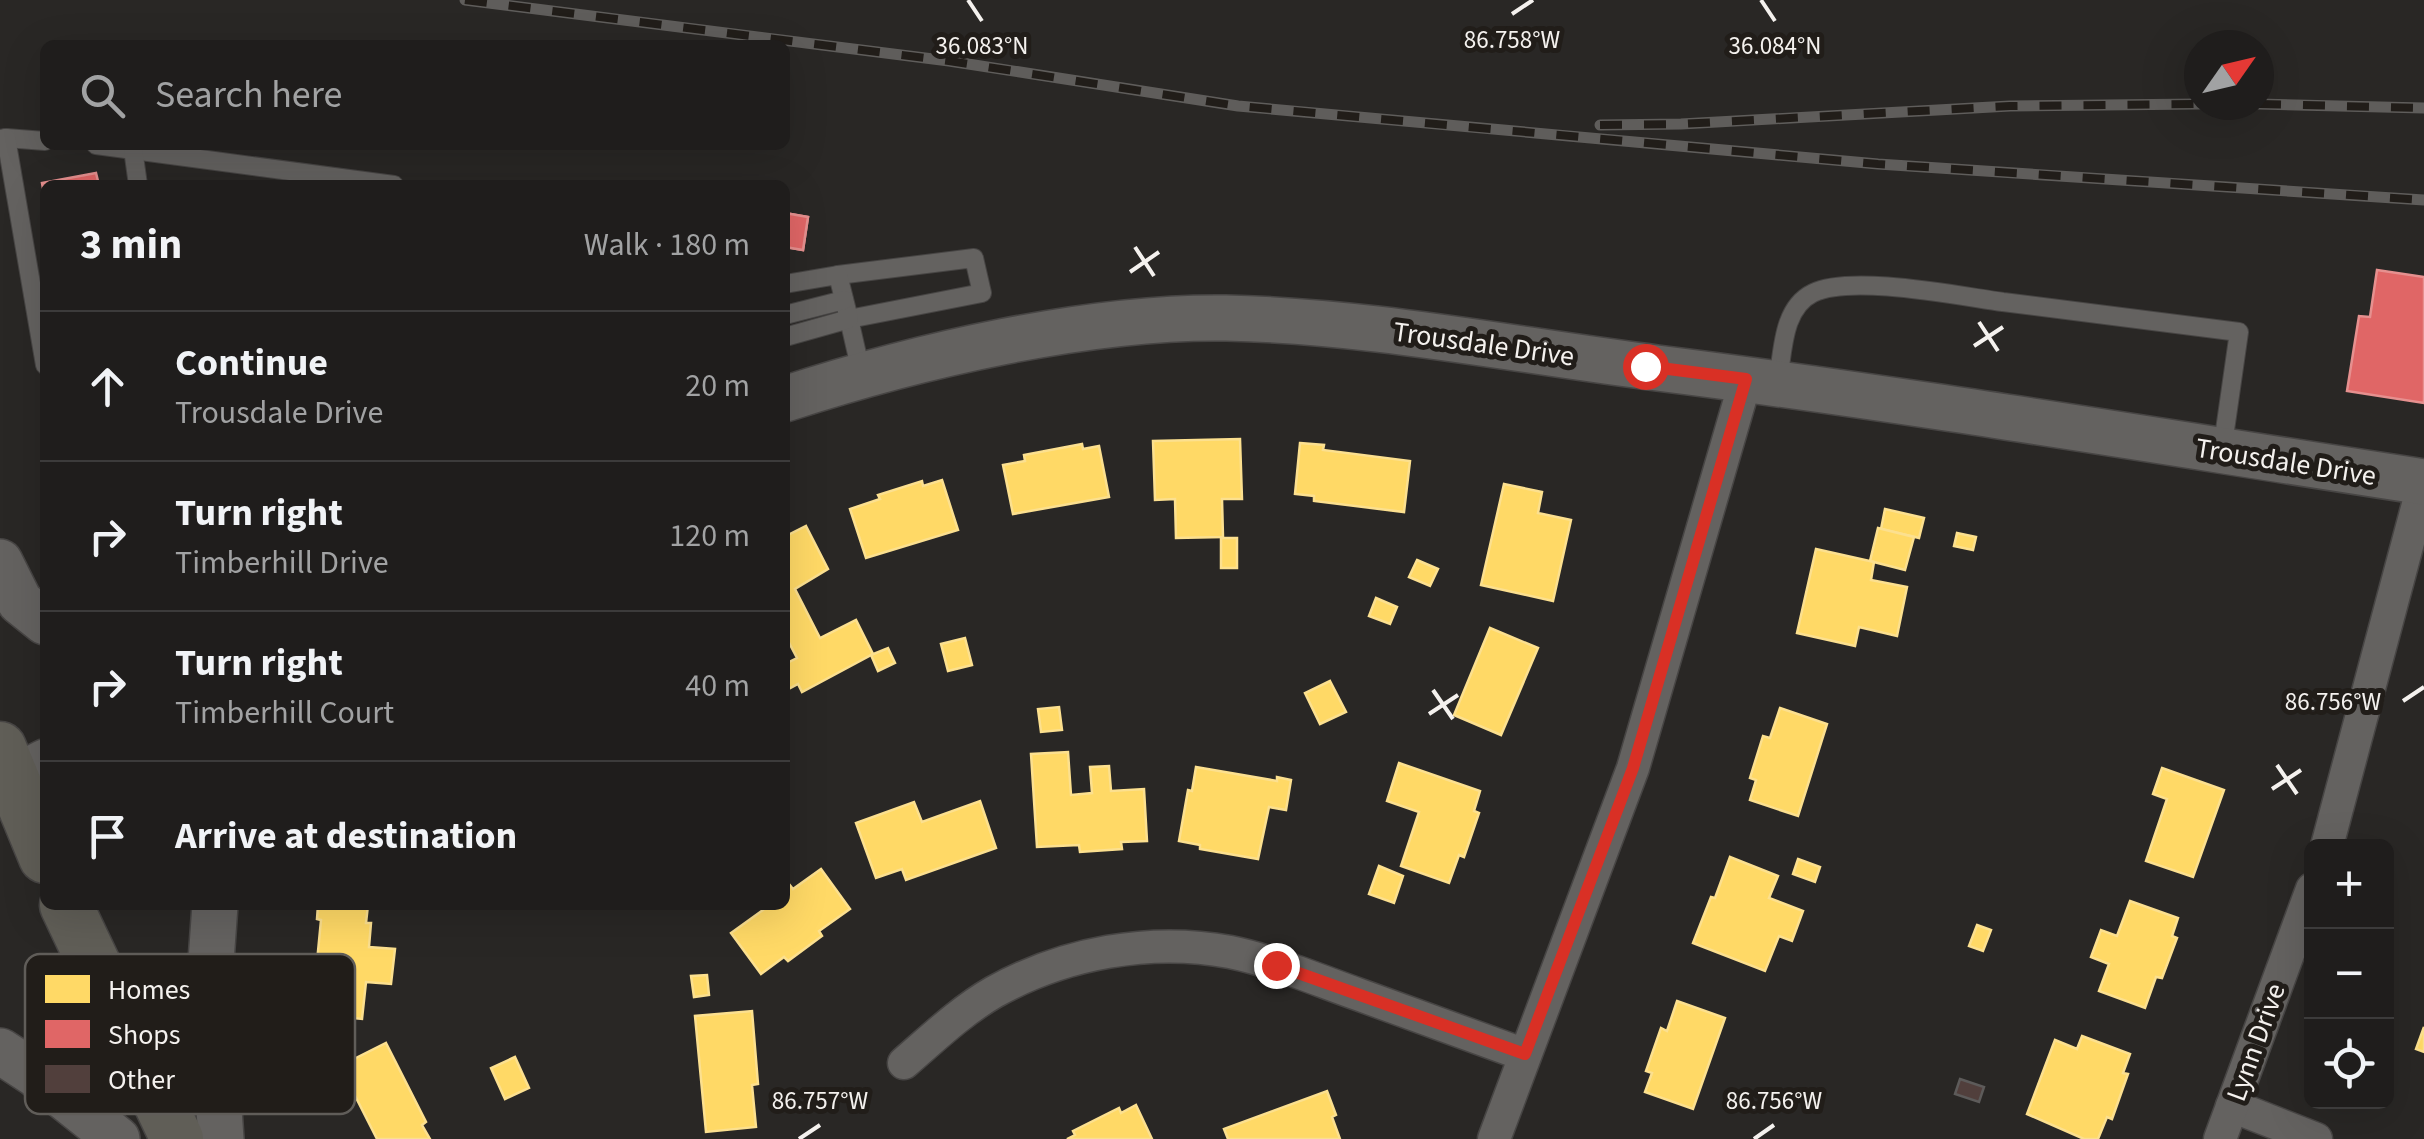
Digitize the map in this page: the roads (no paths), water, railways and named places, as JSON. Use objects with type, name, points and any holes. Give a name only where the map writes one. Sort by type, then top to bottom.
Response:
[{"type":"main road","points":[[14,768],[40,843]]},
{"type":"main road","points":[[68,910],[89,954]]},
{"type":"main road","points":[[165,1114],[177,1139]]},
{"type":"street","name":"Trousdale Drive","points":[[790,398],[992,344],[1061,333],[1222,318],[1310,322],[1762,382],[2424,482]]},
{"type":"street","points":[[1494,1139],[1633,768],[1762,382]]},
{"type":"street","points":[[2329,839],[2424,482]]},
{"type":"street","points":[[0,562],[20,602],[40,618]]},
{"type":"street","points":[[212,954],[215,910]]},
{"type":"street","name":"Lynn Drive","points":[[2220,1139],[2304,911]]},
{"type":"street","points":[[904,1063],[953,1020],[993,993],[1037,972],[1132,948],[1180,947],[1229,952],[1276,965],[1525,1054]]},
{"type":"street","points":[[0,1052],[25,1069]]},
{"type":"street","points":[[2232,1106],[2316,1139]]},
{"type":"street","points":[[87,1114],[118,1139]]},
{"type":"street","points":[[219,1114],[221,1139]]},
{"type":"lane","points":[[40,141],[3,138],[40,338]]},
{"type":"lane","points":[[133,150],[137,180]]},
{"type":"lane","points":[[140,150],[358,180]]},
{"type":"lane","points":[[790,283],[974,258],[982,293],[849,319],[790,336]]},
{"type":"lane","points":[[838,274],[862,376]]},
{"type":"lane","points":[[1762,382],[1793,312],[1815,292],[1834,288],[1901,289],[2239,332],[2222,451]]},
{"type":"lane","points":[[790,314],[844,300]]},
{"type":"railway","points":[[465,0],[782,40]]},
{"type":"railway","points":[[790,41],[949,61],[1238,106],[1878,164],[2424,200]]},
{"type":"railway","points":[[1600,125],[2010,106],[2184,104]]},
{"type":"railway","points":[[2274,104],[2424,108]]}]
